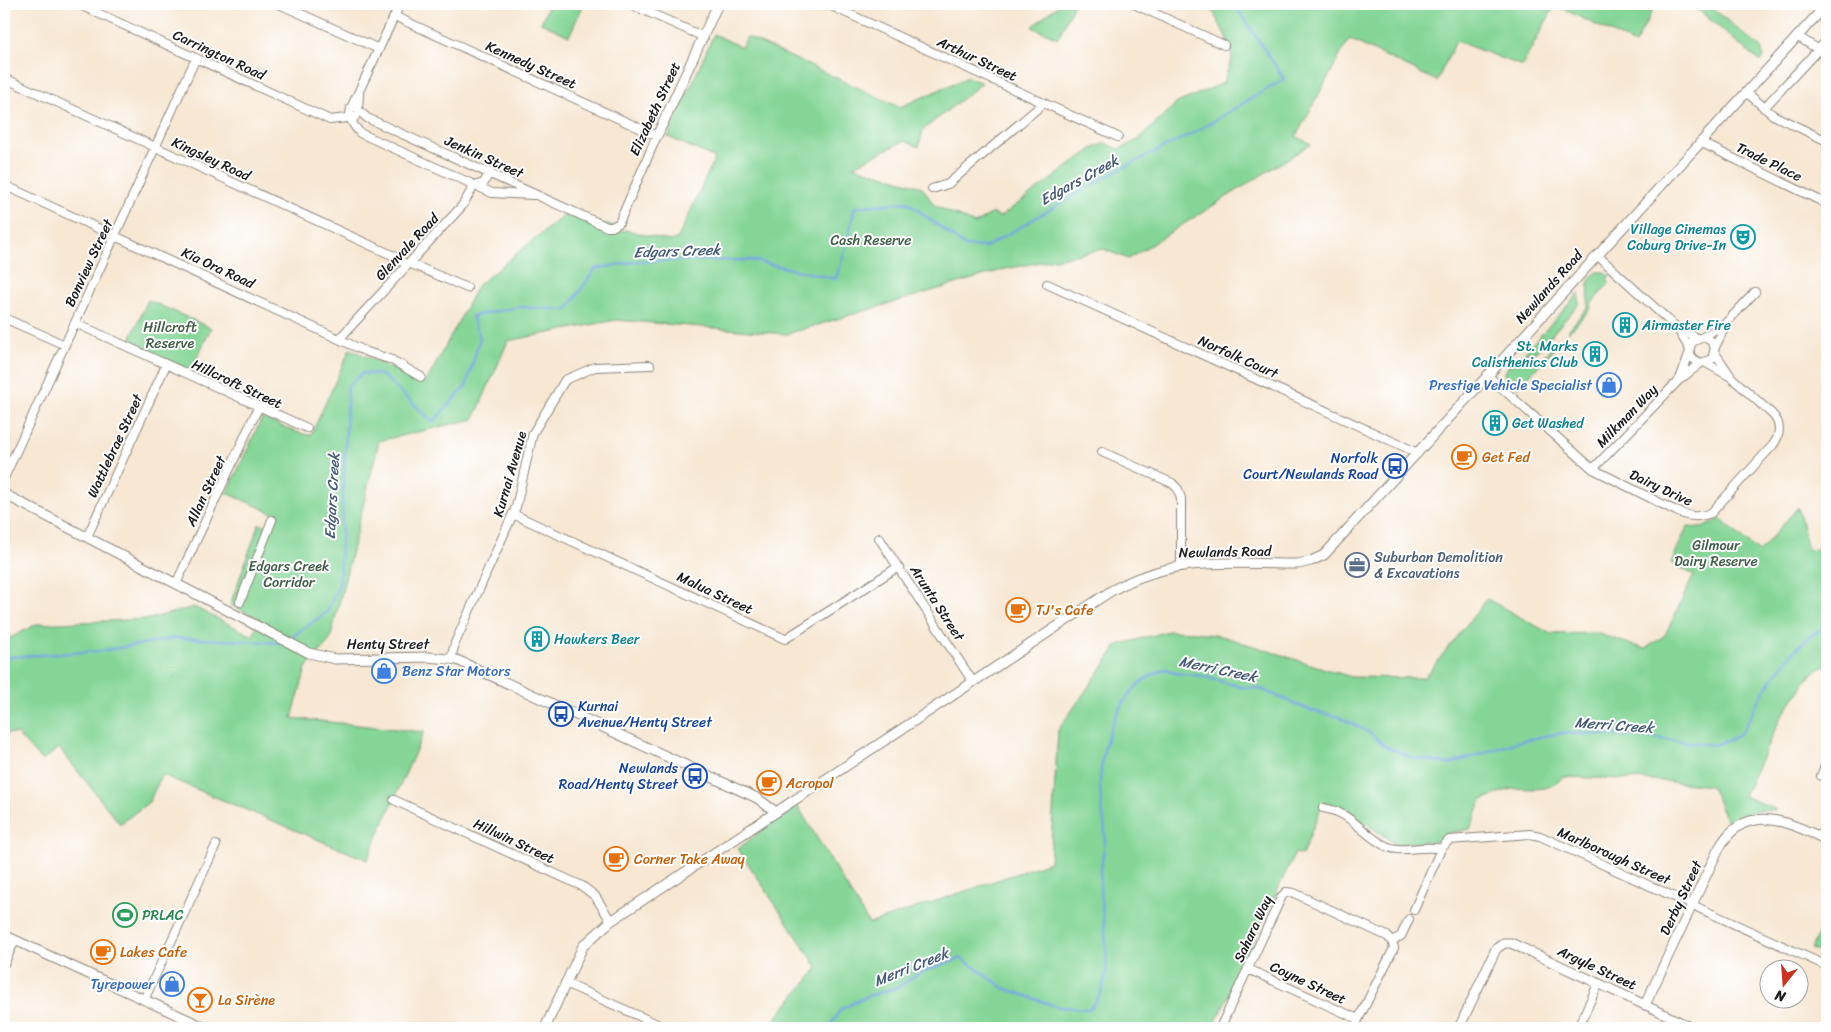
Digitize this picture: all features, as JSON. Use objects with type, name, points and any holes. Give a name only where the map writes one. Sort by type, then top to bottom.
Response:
[{"type":"street","name":"Carrington Road","points":[[78,4],[330,120],[368,119]]},
{"type":"street","points":[[279,4],[379,49]]},
{"type":"street","points":[[400,4],[360,93],[351,108],[350,118],[354,126],[363,135],[492,193],[537,195]]},
{"type":"street","points":[[630,4],[704,37]]},
{"type":"street","name":"Elizabeth Street","points":[[616,226],[718,4]]},
{"type":"street","name":"Arthur Street","points":[[827,4],[1118,137]]},
{"type":"street","points":[[1134,4],[1224,45]]},
{"type":"street","name":"Newlands Road","points":[[544,1028],[583,946],[611,921],[1127,582],[1143,574],[1181,565],[1298,564],[1311,562],[1324,555],[1827,4]]},
{"type":"street","name":"Kennedy Street","points":[[394,16],[657,136]]},
{"type":"street","points":[[1798,36],[1827,55]]},
{"type":"street","points":[[1764,108],[1827,40]]},
{"type":"street","name":"Bonview Street","points":[[4,478],[196,58]]},
{"type":"street","name":"Kingsley Road","points":[[4,78],[408,264],[467,288]]},
{"type":"street","points":[[1746,92],[1773,115],[1827,141]]},
{"type":"street","points":[[360,93],[358,110],[368,119],[363,135]]},
{"type":"street","points":[[932,189],[948,184],[1044,104]]},
{"type":"street","name":"Jenkin Street","points":[[368,119],[490,172],[607,227],[616,226]]},
{"type":"street","name":"Trade Place","points":[[1700,142],[1827,204]]},
{"type":"street","name":"Glenvale Road","points":[[340,338],[462,206],[474,186],[484,182],[490,172]]},
{"type":"street","name":"Kia Ora Road","points":[[4,184],[392,360],[420,377]]},
{"type":"street","points":[[1597,255],[1677,328],[1700,338],[1710,340],[1715,350]]},
{"type":"street","name":"Norfolk Court","points":[[1048,284],[1418,453]]},
{"type":"street","points":[[1677,328],[1694,361],[1704,363],[1712,359],[1728,322],[1755,292]]},
{"type":"street","points":[[4,318],[65,345]]},
{"type":"street","points":[[1689,351],[1692,342],[1728,322]]},
{"type":"street","name":"Hillcroft Street","points":[[75,323],[258,408],[307,428]]},
{"type":"street","name":"Dairy Drive","points":[[1715,350],[1731,377]]},
{"type":"street","name":"Milkman Way","points":[[1680,380],[1689,351]]},
{"type":"street","name":"Dairy Drive","points":[[1487,375],[1593,469],[1685,515],[1699,517],[1712,513],[1773,444],[1779,431],[1777,420],[1731,377],[1704,363]]},
{"type":"street","name":"Milkman Way","points":[[1593,469],[1680,380],[1704,363]]},
{"type":"street","name":"Wattlebrae Street","points":[[87,537],[166,365]]},
{"type":"street","name":"Kurnai Avenue","points":[[451,659],[454,643],[513,514],[533,433],[565,380],[595,367],[650,365]]},
{"type":"street","name":"Allan Street","points":[[176,584],[258,408]]},
{"type":"street","points":[[1102,452],[1172,483],[1178,489],[1181,499],[1181,565]]},
{"type":"street","name":"Henty Street","points":[[4,494],[309,653],[335,659],[414,657],[451,659],[492,675],[757,798],[776,812]]},
{"type":"street","name":"Malua Street","points":[[513,514],[785,639],[898,567]]},
{"type":"street","points":[[240,602],[272,520]]},
{"type":"street","name":"Arunta Street","points":[[880,538],[973,682]]},
{"type":"street","points":[[1821,776],[1827,761]]},
{"type":"street","name":"Hillwin Street","points":[[394,800],[582,886],[592,892],[611,921]]},
{"type":"street","points":[[1323,808],[1342,813],[1387,847],[1428,846],[1441,849],[1414,910]]},
{"type":"street","name":"Derby Street","points":[[1645,1005],[1721,845],[1734,829],[1759,819],[1777,819],[1827,840]]},
{"type":"street","name":"Marlborough Street","points":[[1441,849],[1444,844],[1453,839],[1535,835],[1644,885],[1693,904],[1827,966]]},
{"type":"street","points":[[144,1000],[216,845]]},
{"type":"street","name":"Sahara Way","points":[[1220,1028],[1282,896],[1286,892],[1387,936],[1392,941]]},
{"type":"street","points":[[1354,1028],[1394,948],[1392,941],[1401,936],[1409,919]]},
{"type":"street","points":[[4,935],[206,1028]]},
{"type":"street","points":[[4,963],[14,941]]},
{"type":"street","name":"Argyle Street","points":[[1459,1028],[1492,955],[1500,944],[1511,943],[1690,1027]]},
{"type":"street","name":"Coyne Street","points":[[1248,969],[1358,1019]]},
{"type":"street","points":[[565,983],[666,1028]]},
{"type":"street","points":[[1578,1028],[1598,984]]},
{"type":"green space","points":[[549,4],[584,4],[569,36],[541,23]]},
{"type":"green space","points":[[1060,4],[1074,4],[1058,38],[1032,27]]},
{"type":"green space","points":[[1209,4],[1656,4],[1635,44],[1555,5],[1522,66],[1456,41],[1437,81],[1349,39],[1296,136],[1311,144],[1128,259],[1103,249],[1006,269],[787,334],[616,320],[508,341],[474,419],[379,441],[330,640],[306,668],[292,718],[424,732],[367,860],[162,775],[149,802],[120,824],[59,748],[42,761],[17,734],[4,733],[4,641],[37,624],[149,619],[194,607],[253,636],[260,619],[230,605],[259,524],[271,527],[277,515],[227,493],[262,418],[294,431],[311,435],[350,349],[425,384],[478,285],[563,216],[616,226],[613,235],[615,232],[626,230],[670,241],[678,238],[715,158],[668,137],[714,34],[741,47],[747,37],[900,107],[968,77],[982,83],[923,130],[919,147],[904,141],[853,166],[922,187],[934,205],[975,224],[992,213],[1000,217],[1092,149],[1105,143],[1119,149],[1138,140],[1177,103],[1223,83],[1232,59],[1231,46]]},
{"type":"green space","points":[[1691,4],[1707,4],[1761,48],[1764,58],[1761,62]]},
{"type":"green space","points":[[1597,272],[1605,272],[1610,276],[1607,279],[1610,282],[1591,304],[1592,307],[1569,332],[1569,329],[1588,307],[1589,279]]},
{"type":"green space","points":[[1579,293],[1579,304],[1536,352],[1524,353]]},
{"type":"green space","name":"Hillcroft Reserve","points":[[148,300],[211,328],[191,371],[129,342]]},
{"type":"green space","points":[[1559,340],[1562,340],[1518,388],[1514,384],[1511,387],[1506,381],[1504,374],[1509,365],[1540,360]]},
{"type":"green space","name":"Gilmour Dairy Reserve","points":[[1798,507],[1808,550],[1827,548],[1827,665],[1811,674],[1780,719],[1744,796],[1775,809],[1775,811],[1756,810],[1728,824],[1711,786],[1653,780],[1563,777],[1557,783],[1544,788],[1508,790],[1482,800],[1470,829],[1450,833],[1439,841],[1395,844],[1347,810],[1323,803],[1302,855],[1295,853],[1213,1028],[778,1028],[770,1025],[818,968],[738,849],[796,803],[869,924],[1050,862],[1058,730],[1118,645],[1169,631],[1198,632],[1225,637],[1351,677],[1424,678],[1487,599],[1551,634],[1596,633],[1645,649],[1665,635],[1694,575],[1671,563],[1687,527],[1702,528],[1720,519],[1759,552]]},
{"type":"green space","points":[[1827,912],[1827,956],[1811,949]]},
{"type":"waterway","name":"Edgars Creek","points":[[289,639],[327,612],[339,585],[348,386],[363,373],[382,375],[433,422],[466,386],[480,338],[472,316],[519,307],[567,310],[595,269],[639,261],[751,260],[836,279],[855,207],[907,202],[965,246],[986,247],[1107,176],[1197,131],[1284,79],[1234,4]]},
{"type":"waterway","name":"Merri Creek","points":[[829,1028],[841,1009],[868,996],[898,987],[921,972],[961,958],[1004,988],[1058,1007],[1089,1009],[1098,997],[1104,983],[1106,967],[1100,879],[1105,837],[1100,780],[1105,747],[1110,730],[1126,699],[1137,686],[1151,676],[1166,669],[1175,673],[1202,676],[1241,687],[1258,688],[1312,711],[1339,717],[1370,733],[1385,746],[1413,758],[1450,764],[1524,740],[1561,733],[1636,736],[1712,745],[1727,741],[1734,738],[1747,724],[1761,696],[1786,661],[1806,640],[1816,632],[1827,627]]},
{"type":"waterway","name":"Edgars Creek","points":[[4,660],[9,657],[100,651],[177,638],[284,643]]},
{"type":"place","name":"Village Cinemas Coburg Drive-In","points":[[1743,237]]},
{"type":"place","name":"Airmaster Fire","points":[[1625,325]]},
{"type":"place","name":"St. Marks Calisthenics Club","points":[[1595,354]]},
{"type":"place","name":"Prestige Vehicle Specialist","points":[[1609,385]]},
{"type":"place","name":"Get Washed","points":[[1495,423]]},
{"type":"place","name":"Get Fed","points":[[1464,457]]},
{"type":"place","name":"Norfolk Court/Newlands Road","points":[[1395,466]]},
{"type":"place","name":"Suburban Demolition & Excavations","points":[[1357,565]]},
{"type":"place","name":"TJ's Cafe","points":[[1018,610]]},
{"type":"place","name":"Hawkers Beer","points":[[537,639]]},
{"type":"place","name":"Benz Star Motors","points":[[384,671]]},
{"type":"place","name":"Kurnai Avenue/Henty Street","points":[[561,714]]},
{"type":"place","name":"Newlands Road/Henty Street","points":[[695,776]]},
{"type":"place","name":"Acropol","points":[[769,783]]},
{"type":"place","name":"Corner Take Away","points":[[616,859]]},
{"type":"place","name":"PRLAC","points":[[125,915]]},
{"type":"place","name":"Lakes Cafe","points":[[103,952]]},
{"type":"place","name":"Tyrepower","points":[[172,984]]},
{"type":"place","name":"La Sirène","points":[[200,1000]]},
{"type":"park label","name":"Cash Reserve","points":[[871,240]]},
{"type":"park label","name":"Edgars Creek Corridor","points":[[289,574]]}]
